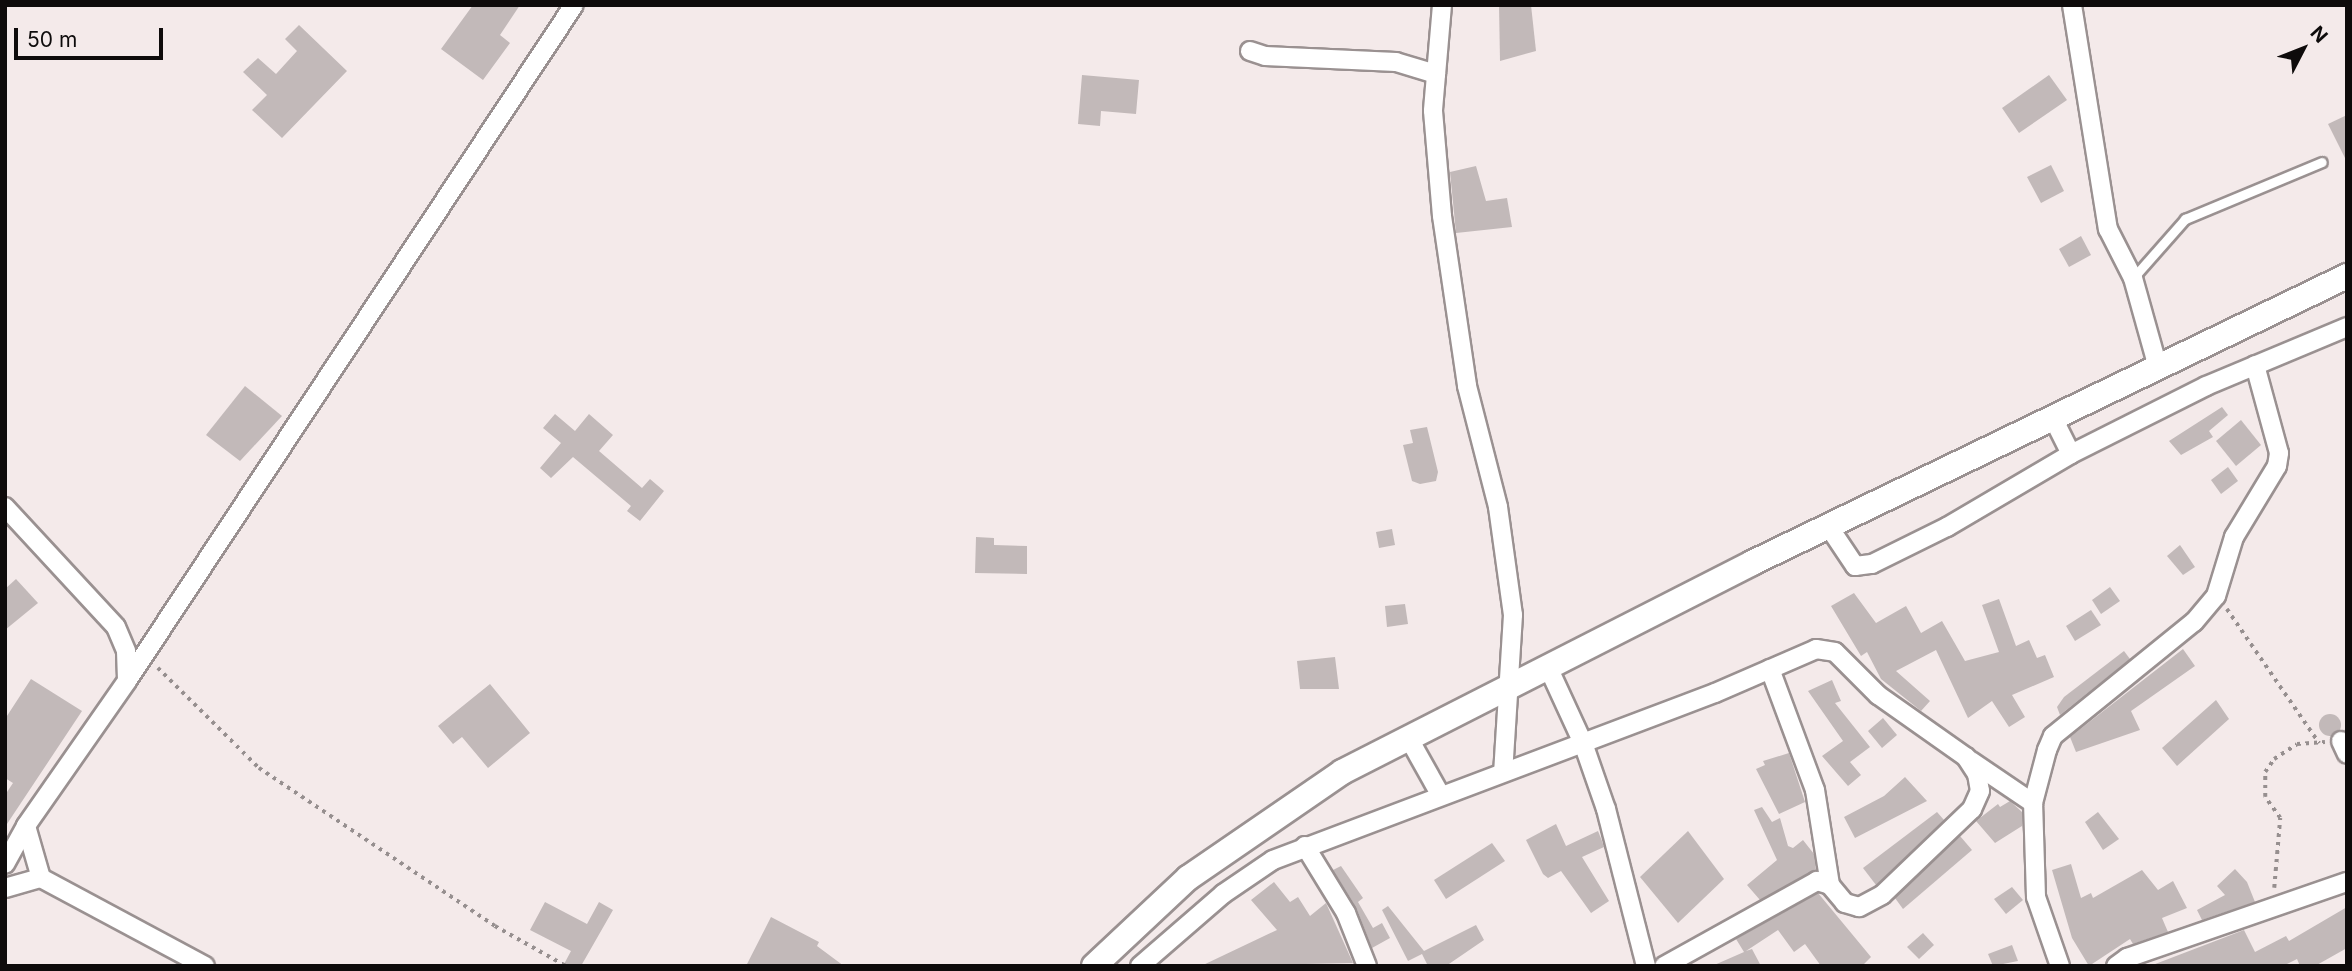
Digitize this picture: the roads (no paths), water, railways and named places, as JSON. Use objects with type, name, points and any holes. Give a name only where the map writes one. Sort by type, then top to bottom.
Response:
[{"type":"main road","points":[[1094,966],[1135,926],[1230,846],[1342,772],[2052,416],[2347,276]]},
{"type":"street","points":[[5,864],[26,827],[127,681],[574,5]]},
{"type":"street","points":[[1442,5],[1433,111],[1437,164],[1467,386],[1498,507],[1510,588],[1514,645],[1506,688],[1503,772]]},
{"type":"street","points":[[2072,5],[2108,229],[2133,278],[2157,365]]},
{"type":"street","points":[[1250,51],[1265,56],[1396,62],[1436,74]]},
{"type":"street","points":[[1829,527],[1855,566],[1872,564],[1947,527],[2071,454],[2255,365],[2347,327]]},
{"type":"street","points":[[2060,966],[2036,897],[2034,803],[2053,736],[2194,622],[2216,596],[2234,537],[2277,466],[2279,453],[2255,365]]},
{"type":"street","points":[[2052,416],[2071,454]]},
{"type":"street","points":[[5,507],[116,627],[127,651],[127,681]]},
{"type":"street","points":[[1152,962],[1223,894],[1273,860],[1827,648],[1878,695],[2034,803]]},
{"type":"street","points":[[1548,667],[1583,743],[1606,809],[1646,966]]},
{"type":"street","points":[[1770,669],[1815,790],[1830,884],[1845,903],[1859,908],[1882,895],[1972,809],[1980,791],[1976,774],[1966,757]]},
{"type":"street","points":[[1408,737],[1440,794]]},
{"type":"street","points":[[26,827],[41,878]]},
{"type":"street","points":[[1305,846],[1346,913],[1367,966]]},
{"type":"street","points":[[5,888],[41,878],[205,966]]},
{"type":"street","points":[[1671,964],[1817,881],[1830,884]]},
{"type":"street","points":[[2116,966],[2127,958],[2347,882]]},
{"type":"lane","points":[[2133,278],[2185,219],[2322,162]]}]
